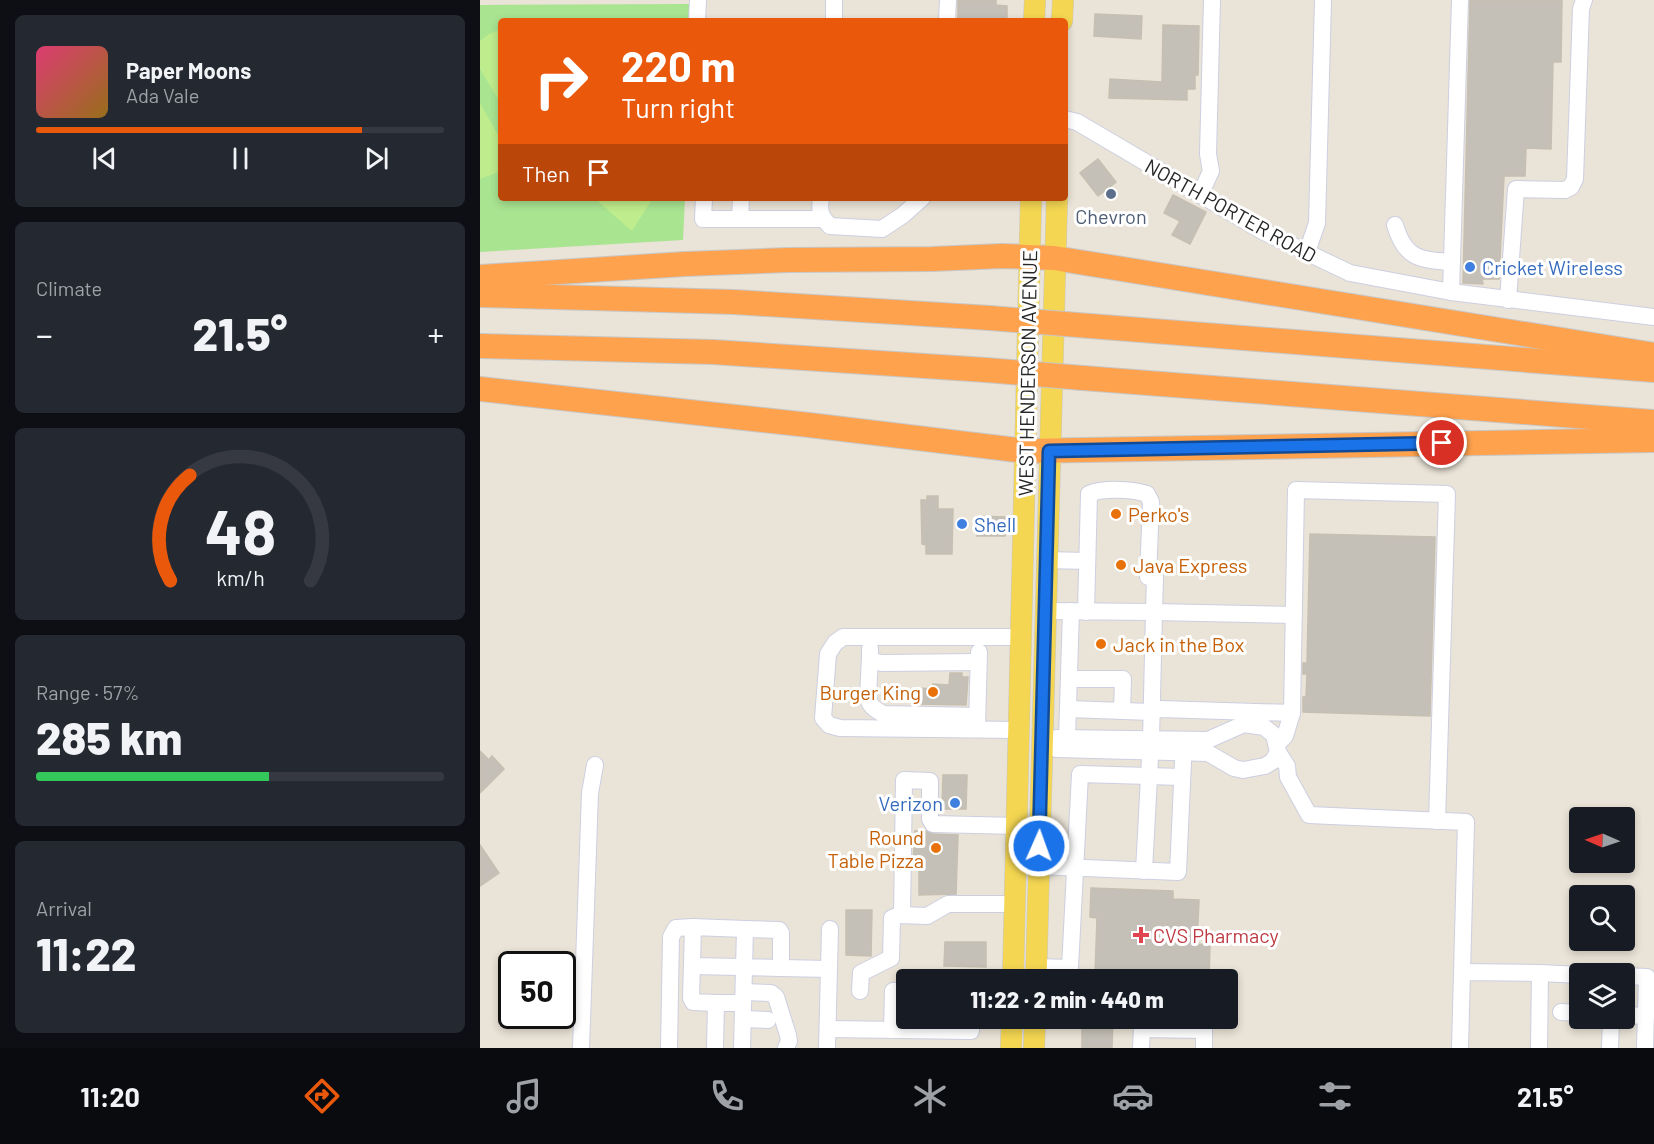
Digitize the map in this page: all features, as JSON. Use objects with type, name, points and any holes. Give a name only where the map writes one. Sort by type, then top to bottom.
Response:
[{"type":"highway","points":[[480,277],[788,260],[1054,258],[1654,355]]},
{"type":"highway","points":[[480,295],[734,302],[990,318],[1654,370]]},
{"type":"highway","points":[[480,346],[725,353],[986,370],[1654,422]]},
{"type":"highway","points":[[480,389],[1037,451],[1654,440]]},
{"type":"main road","points":[[1034,18],[1035,0]]},
{"type":"main road","points":[[1052,18],[1053,0]]},
{"type":"main road","points":[[1062,18],[1063,0]]},
{"type":"main road","name":"WEST HENDERSON AVENUE","points":[[1031,201],[1030,257],[1037,451],[1046,560],[1036,969]]},
{"type":"main road","name":"WEST HENDERSON AVENUE","points":[[1013,969],[1021,637],[1054,258],[1057,201]]},
{"type":"main road","points":[[1021,637],[1031,648],[1029,729],[1034,740],[1042,743]]},
{"type":"main road","points":[[1018,789],[1027,797],[1028,878],[1037,903]]},
{"type":"main road","points":[[1011,1048],[1012,1029]]},
{"type":"main road","points":[[1034,1048],[1035,1029]]},
{"type":"street","points":[[697,18],[698,0]]},
{"type":"street","points":[[834,0],[834,18]]},
{"type":"street","points":[[947,18],[948,0]]},
{"type":"street","points":[[1200,195],[1211,171],[1208,154],[1212,0]]},
{"type":"street","points":[[1307,252],[1317,223],[1323,0]]},
{"type":"street","points":[[1451,292],[1460,0]]},
{"type":"street","points":[[1509,300],[1516,189],[1565,190],[1571,187],[1575,179],[1582,3]]},
{"type":"street","name":"NORTH PORTER ROAD","points":[[1068,120],[1077,122],[1264,232],[1350,273],[1451,292],[1654,317]]},
{"type":"street","points":[[704,201],[703,219],[822,219]]},
{"type":"street","points":[[740,219],[741,201]]},
{"type":"street","points":[[821,201],[819,212],[822,219],[830,226],[882,229],[919,201]]},
{"type":"street","points":[[1395,225],[1403,245],[1416,258],[1452,262]]},
{"type":"street","points":[[1042,743],[1056,738],[1067,738],[1184,746],[1208,753],[1234,768],[1243,770],[1265,766],[1273,761],[1285,736],[1292,713],[1296,490],[1447,494],[1437,821]]},
{"type":"street","points":[[1067,738],[1070,679],[1087,561],[1089,494],[1096,491],[1138,491],[1147,494],[1151,502],[1148,577],[1155,577],[1144,871]]},
{"type":"street","points":[[1046,560],[1087,561]]},
{"type":"street","points":[[1045,611],[1294,615]]},
{"type":"street","points":[[977,723],[840,729],[829,725],[823,718],[828,654],[835,643],[843,637],[1021,637]]},
{"type":"street","points":[[977,723],[979,637]]},
{"type":"street","points":[[871,638],[868,698],[870,704],[883,714],[977,723],[1019,730]]},
{"type":"street","points":[[870,656],[872,661],[882,663],[978,662]]},
{"type":"street","points":[[1070,679],[1123,679],[1122,711]]},
{"type":"street","points":[[1069,709],[1292,713]]},
{"type":"street","points":[[1184,746],[1208,740],[1236,727],[1254,724],[1269,730],[1274,735],[1287,766],[1288,777],[1309,815],[1466,822],[1460,1048]]},
{"type":"street","points":[[1042,743],[1056,749],[1150,745]]},
{"type":"street","points":[[1038,866],[1178,872],[1184,746]]},
{"type":"street","points":[[581,1048],[590,793],[595,765]]},
{"type":"street","points":[[1265,766],[1278,775],[1288,777]]},
{"type":"street","points":[[1063,969],[1070,968],[1080,774],[1182,777]]},
{"type":"street","points":[[902,915],[904,780],[930,781],[930,819],[933,824],[1017,826]]},
{"type":"street","points":[[860,991],[861,974],[891,958],[892,918],[902,915],[927,916],[948,904],[1015,904]]},
{"type":"street","points":[[693,927],[691,998],[693,1002],[716,1002],[744,993],[781,968],[829,969]]},
{"type":"street","points":[[669,1048],[671,937],[676,928],[779,930],[782,933],[781,968]]},
{"type":"street","points":[[742,1048],[745,928]]},
{"type":"street","points":[[827,1048],[830,929]]},
{"type":"street","points":[[692,966],[744,993],[768,1020]]},
{"type":"street","points":[[1462,972],[1569,974]]},
{"type":"street","points":[[1539,1048],[1540,973]]},
{"type":"street","points":[[1635,976],[1647,977],[1645,1048]]},
{"type":"street","points":[[892,1030],[893,991],[896,991]]},
{"type":"street","points":[[744,993],[771,993],[776,997],[789,1041],[786,1048]]},
{"type":"street","points":[[715,1048],[716,1002]]},
{"type":"street","points":[[1561,1012],[1569,1012]]},
{"type":"street","points":[[1635,1016],[1646,1016]]},
{"type":"street","points":[[828,1029],[971,1031],[971,1029]]},
{"type":"street","points":[[1141,1048],[1142,1029],[1204,1030],[1204,1048]]},
{"type":"street","points":[[1610,1048],[1611,1029]]},
{"type":"green space","points":[[692,4],[691,18],[498,18],[498,201],[685,201],[683,240],[480,252],[480,5]]},
{"type":"green space","points":[[498,30],[498,99],[480,69],[480,41]]},
{"type":"green space","points":[[480,103],[498,135],[498,172],[480,179]]},
{"type":"green space","points":[[597,201],[651,201],[632,231]]},
{"type":"building","points":[[958,0],[996,0],[996,5],[1007,6],[1007,18],[958,18]]},
{"type":"building","points":[[1470,0],[1562,0],[1561,62],[1553,62],[1551,149],[1526,148],[1525,176],[1504,176],[1499,279],[1482,279],[1483,284],[1463,283]]},
{"type":"building","points":[[1095,14],[1142,16],[1141,39],[1094,36]]},
{"type":"building","points":[[1163,25],[1199,26],[1198,75],[1195,75],[1195,89],[1187,89],[1187,100],[1109,98],[1110,79],[1162,82]]},
{"type":"building","points":[[1098,159],[1116,182],[1098,196],[1080,173]]},
{"type":"building","points":[[1173,195],[1206,212],[1190,244],[1172,235],[1180,221],[1164,213]]},
{"type":"building","points":[[927,496],[938,496],[938,509],[953,509],[952,554],[926,554],[926,545],[922,544],[921,500],[927,500]]},
{"type":"building","name":"Shell","points":[[977,516],[1005,517],[1005,536],[977,536]]},
{"type":"building","points":[[1310,534],[1435,537],[1430,716],[1303,712],[1307,674],[1303,674],[1303,663],[1307,663]]},
{"type":"building","points":[[950,673],[962,673],[962,677],[968,677],[966,705],[919,704],[920,688],[933,689],[933,684],[949,685]]},
{"type":"building","points":[[480,751],[489,760],[492,756],[504,769],[480,793]]},
{"type":"building","points":[[943,775],[967,775],[966,809],[942,809]]},
{"type":"building","points":[[915,831],[958,835],[956,894],[919,895],[919,862],[913,861]]},
{"type":"building","points":[[480,845],[499,873],[480,886]]},
{"type":"building","points":[[1091,888],[1173,891],[1173,899],[1199,900],[1197,944],[1210,945],[1209,969],[1095,969],[1097,918],[1090,917]]},
{"type":"building","points":[[846,910],[872,910],[871,956],[846,955]]},
{"type":"building","points":[[945,942],[986,942],[986,967],[944,966]]},
{"type":"building","points":[[1082,1029],[1113,1029],[1112,1048],[1082,1048]]},
{"type":"place","name":"Chevron","points":[[1111,194]]},
{"type":"place","name":"Cricket Wireless","points":[[1470,267]]},
{"type":"place","name":"Perko's","points":[[1116,514]]},
{"type":"place","name":"Shell","points":[[962,524]]},
{"type":"place","name":"Java Express","points":[[1121,565]]},
{"type":"place","name":"Jack in the Box","points":[[1101,644]]},
{"type":"place","name":"Burger King","points":[[933,692]]},
{"type":"place","name":"Verizon","points":[[955,803]]},
{"type":"place","name":"Round Table Pizza","points":[[936,848]]},
{"type":"place","name":"CVS Pharmacy","points":[[1141,935]]},
{"type":"route","points":[[1039,846],[1049,451],[1442,443]]}]
